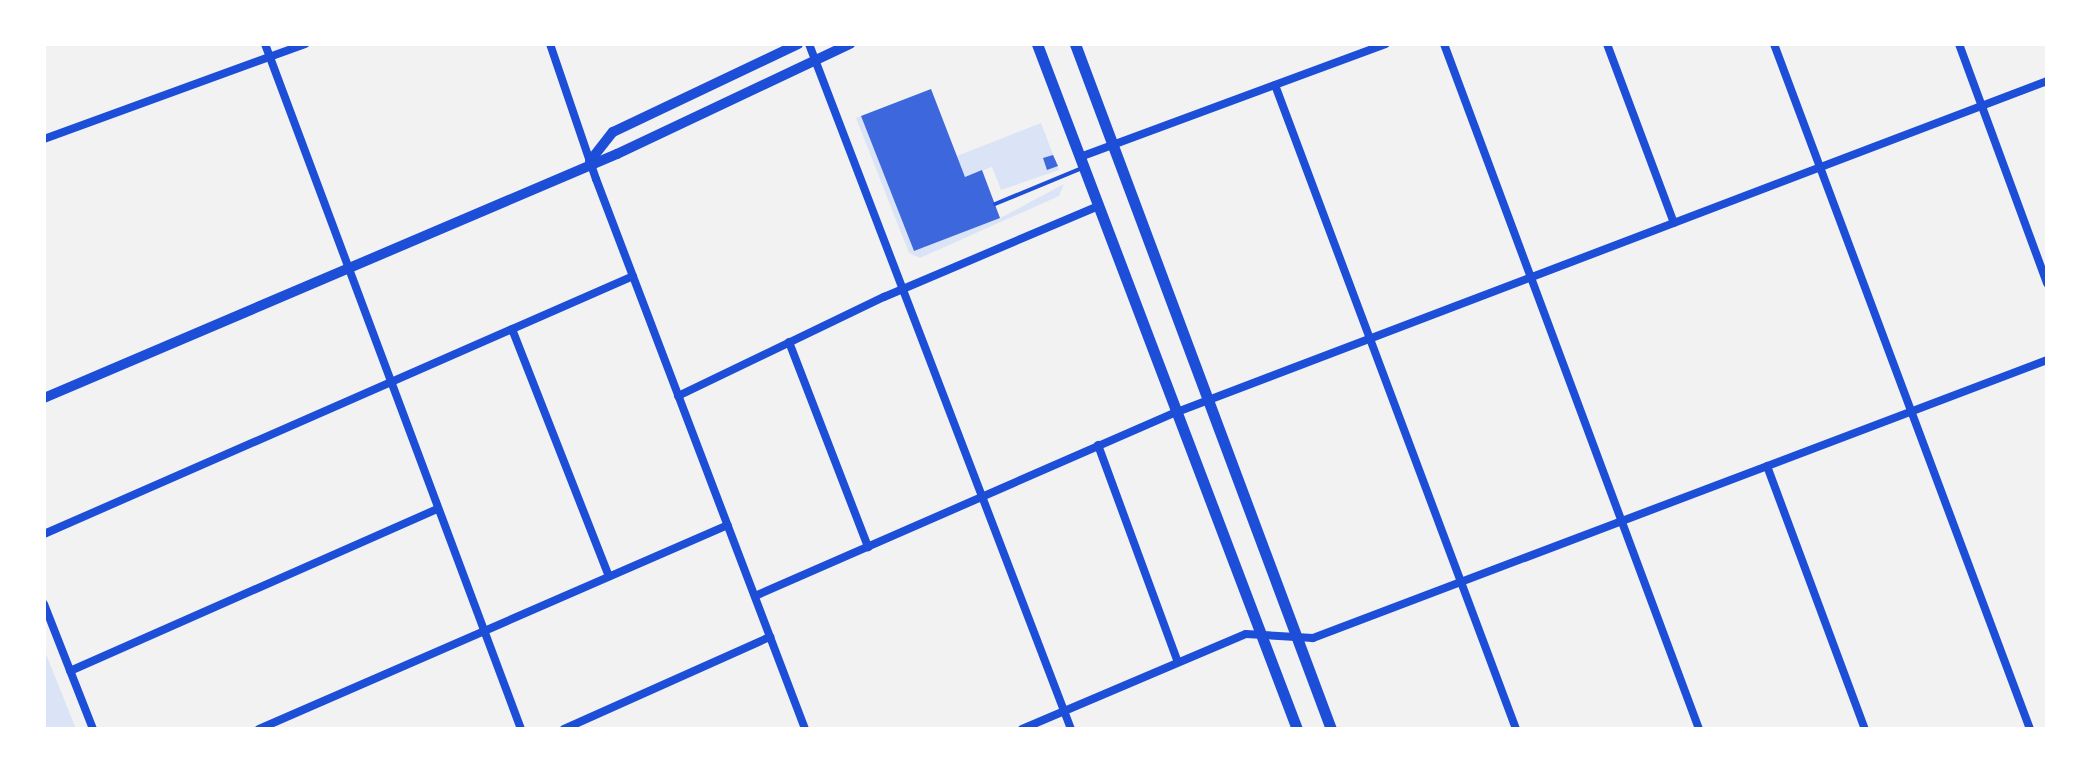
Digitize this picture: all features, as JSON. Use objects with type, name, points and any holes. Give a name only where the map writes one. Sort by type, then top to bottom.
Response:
[{"type":"main road","points":[[1037,44],[1297,729]]},
{"type":"main road","points":[[1075,44],[1331,729]]},
{"type":"street","points":[[265,44],[345,267],[521,729]]},
{"type":"street","points":[[44,139],[305,44]]},
{"type":"street","points":[[550,44],[590,161],[805,729]]},
{"type":"street","points":[[590,161],[613,132],[798,44]]},
{"type":"street","points":[[809,44],[1071,729]]},
{"type":"street","points":[[44,398],[590,161],[617,154],[850,44]]},
{"type":"street","points":[[1082,162],[1113,145],[1386,44]]},
{"type":"street","points":[[1444,44],[1699,729]]},
{"type":"street","points":[[1607,44],[1674,223]]},
{"type":"street","points":[[1774,44],[2030,729]]},
{"type":"street","points":[[1959,44],[2047,283]]},
{"type":"street","points":[[755,596],[1177,412],[2047,81]]},
{"type":"street","points":[[1275,85],[1516,729]]},
{"type":"street","points":[[678,396],[903,289],[1098,206]]},
{"type":"street","points":[[44,534],[633,276]]},
{"type":"street","points":[[512,329],[609,576]]},
{"type":"street","points":[[789,342],[868,547]]},
{"type":"street","points":[[1022,729],[1246,634],[1298,640],[1461,582],[2047,360]]},
{"type":"street","points":[[1098,445],[1178,662]]},
{"type":"street","points":[[1767,466],[1865,729]]},
{"type":"street","points":[[70,671],[437,509]]},
{"type":"street","points":[[259,729],[728,525]]},
{"type":"street","points":[[44,604],[93,729]]},
{"type":"street","points":[[564,729],[770,637]]},
{"type":"lane","points":[[995,204],[1062,177],[1082,162]]},
{"type":"shaded area","points":[[861,116],[914,251],[1000,218],[1064,184],[1059,196],[920,258],[909,253],[856,118]]},
{"type":"shaded area","points":[[1041,123],[1059,170],[1001,190],[992,167],[965,177],[957,156]]},
{"type":"shaded area","points":[[44,649],[76,729],[44,729]]},
{"type":"building","points":[[931,89],[965,177],[982,170],[1000,218],[914,251],[861,116]]},
{"type":"building","points":[[1053,155],[1058,166],[1047,170],[1043,158]]}]
